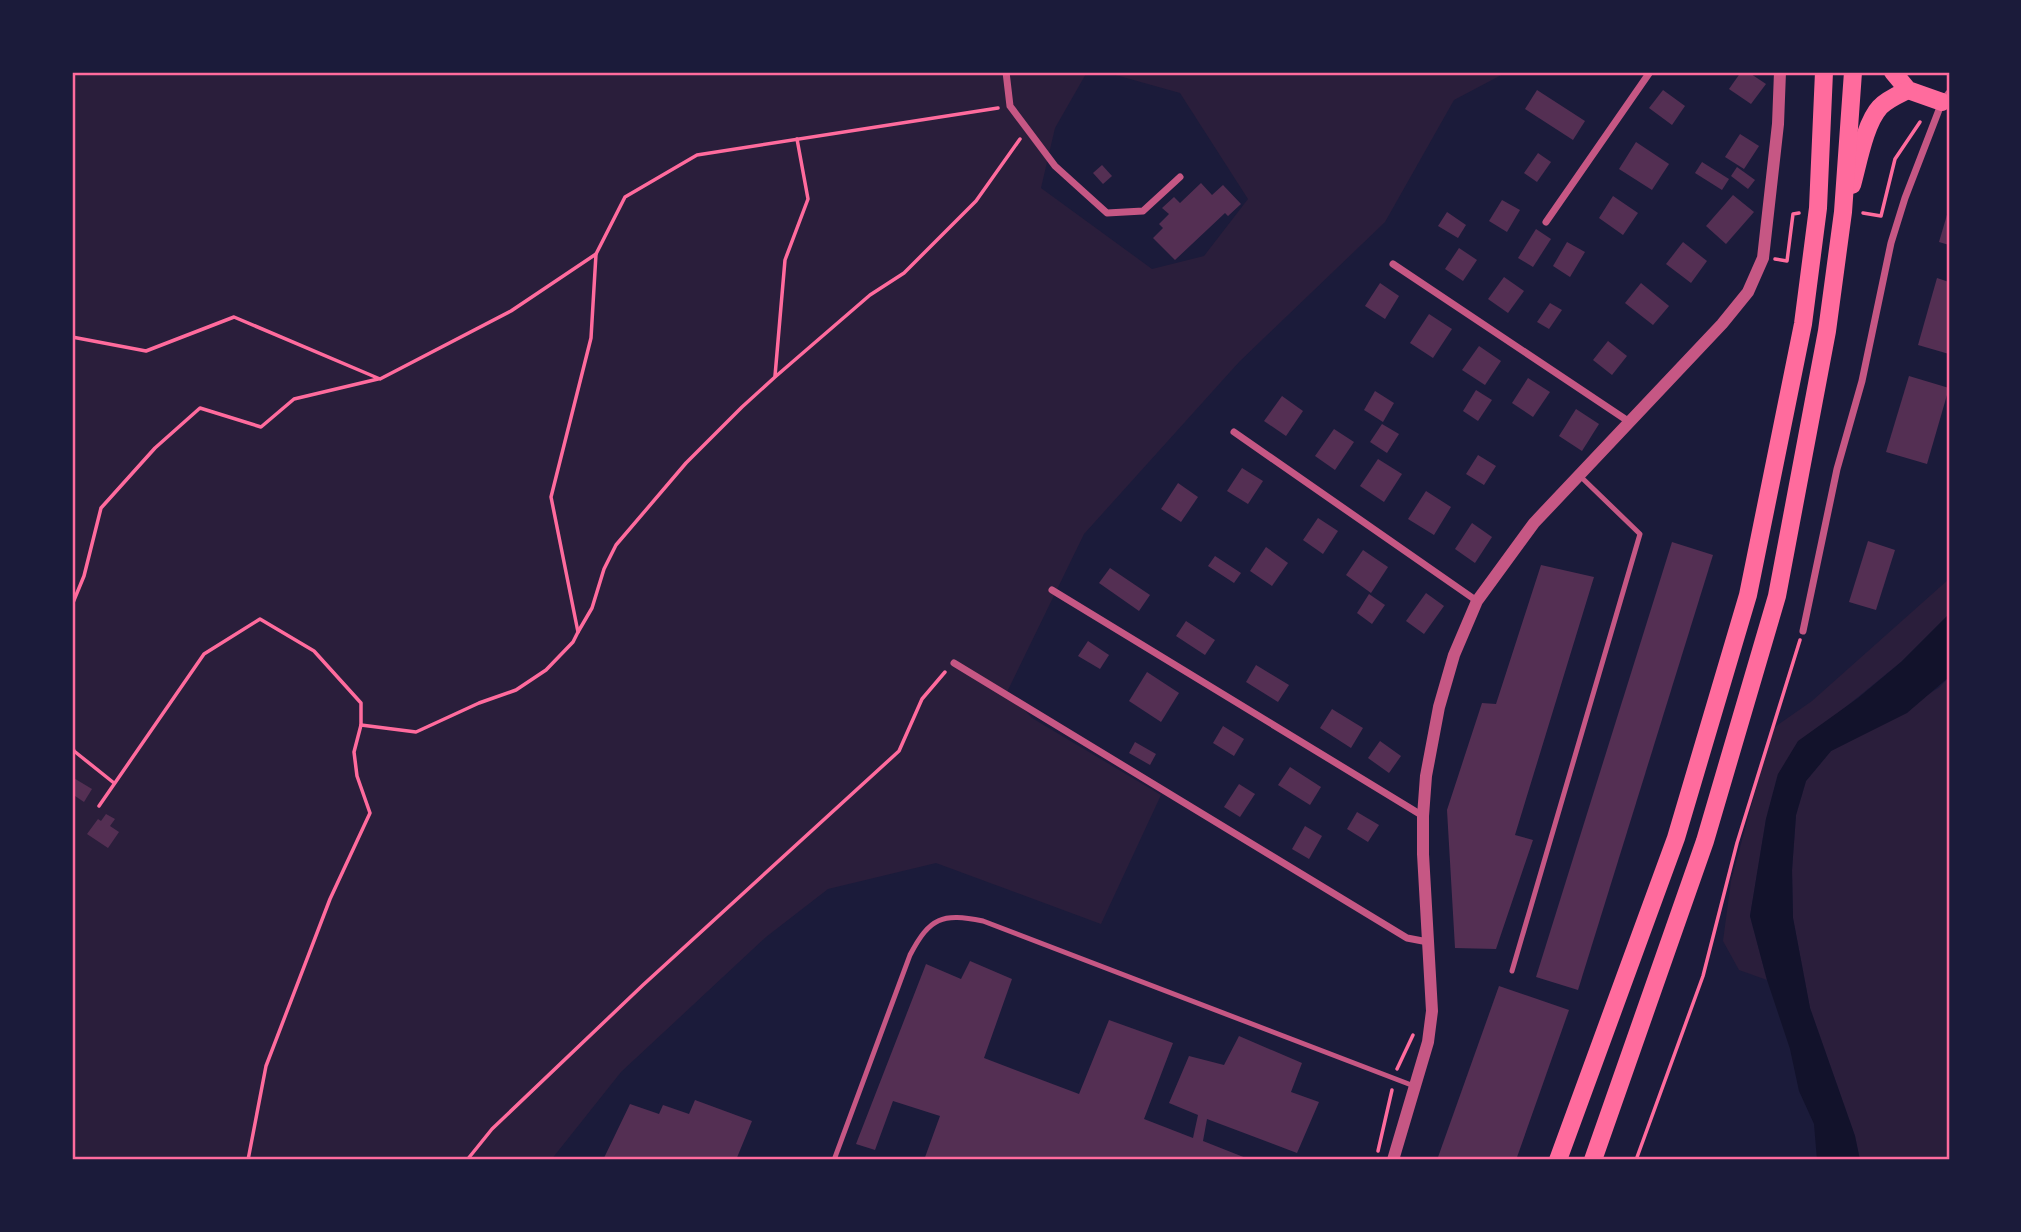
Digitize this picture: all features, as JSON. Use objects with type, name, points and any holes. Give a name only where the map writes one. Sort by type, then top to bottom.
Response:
[{"type":"highway","points":[[1559,1160],[1676,838],[1748,595],[1803,324],[1818,208],[1824,72]]},
{"type":"highway","points":[[1593,1160],[1705,841],[1777,596],[1827,331],[1843,212],[1853,72]]},
{"type":"highway","points":[[1893,72],[1908,90]]},
{"type":"highway","points":[[1843,212],[1877,110],[1887,100],[1908,90],[1946,98]]},
{"type":"street","points":[[1006,72],[1010,106],[1055,166],[1107,214],[1143,211],[1180,177]]},
{"type":"street","points":[[1546,222],[1650,72]]},
{"type":"street","points":[[1393,1160],[1427,1042],[1432,1011],[1423,816],[1426,776],[1439,707],[1454,655],[1477,601],[1534,523],[1722,324],[1748,292],[1769,259],[1780,72]]},
{"type":"street","points":[[1803,631],[1838,469],[1862,381],[1891,243],[1905,198],[1946,98]]},
{"type":"street","points":[[1393,264],[1628,422]]},
{"type":"street","points":[[1234,432],[1477,601]]},
{"type":"street","points":[[1052,590],[1423,816]]},
{"type":"street","points":[[954,663],[1407,938],[1428,942]]},
{"type":"lane","points":[[1512,971],[1640,534],[1579,475]]},
{"type":"lane","points":[[834,1160],[910,955],[923,932],[942,918],[958,916],[983,921],[1415,1086]]},
{"type":"path","points":[[1863,214],[1881,216],[1895,159],[1924,116],[1946,98]]},
{"type":"path","points":[[578,632],[551,497],[591,338],[596,254],[625,197],[697,155],[1010,106]]},
{"type":"path","points":[[360,725],[416,732],[479,703],[516,690],[546,670],[573,642],[592,608],[604,569],[616,544],[686,463],[775,377],[870,295],[904,273],[976,201],[1027,128]]},
{"type":"path","points":[[775,377],[785,260],[808,199],[797,139]]},
{"type":"path","points":[[1769,259],[1787,261],[1793,214],[1799,214]]},
{"type":"path","points":[[1769,259],[1776,248]]},
{"type":"path","points":[[72,605],[84,576],[101,508],[155,448],[200,408],[261,427],[294,399],[380,379],[511,311],[596,254]]},
{"type":"path","points":[[1769,259],[1773,270]]},
{"type":"path","points":[[72,337],[146,351],[234,317],[380,379]]},
{"type":"path","points":[[99,806],[204,654],[260,619],[314,651],[361,703],[360,725],[354,752],[357,776],[370,813],[330,899],[266,1066],[248,1160]]},
{"type":"path","points":[[1636,1160],[1703,975],[1737,843],[1803,631]]},
{"type":"path","points":[[467,1160],[492,1129],[643,985],[899,751],[922,699],[954,663]]},
{"type":"path","points":[[72,745],[73,753],[115,783]]},
{"type":"path","points":[[1377,1159],[1384,1116],[1400,1061],[1414,1031]]},
{"type":"shaded area","points":[[72,72],[1087,72],[1055,128],[1041,188],[1152,269],[1204,256],[1248,199],[1180,93],[1105,72],[1507,72],[1454,100],[1385,222],[1239,362],[1084,534],[1007,692],[1032,718],[1161,795],[1101,924],[936,863],[828,889],[766,937],[621,1072],[551,1160],[72,1160]]},
{"type":"shaded area","points":[[1949,579],[1949,614],[1901,662],[1831,719],[1778,774],[1766,819],[1750,916],[1767,980],[1739,970],[1723,941],[1731,881],[1772,729],[1812,701]]},
{"type":"shaded area","points":[[1949,614],[1949,677],[1907,713],[1831,751],[1806,781],[1796,815],[1792,870],[1793,918],[1810,1008],[1855,1136],[1860,1160],[1817,1160],[1814,1124],[1799,1091],[1790,1049],[1767,980],[1750,916],[1766,819],[1778,774],[1798,741],[1858,698],[1901,662]]},
{"type":"shaded area","points":[[1949,677],[1949,1160],[1860,1160],[1855,1136],[1810,1008],[1793,918],[1792,870],[1796,815],[1806,781],[1831,751],[1940,687]]},
{"type":"building","points":[[1741,72],[1748,72],[1766,84],[1751,104],[1729,89]]},
{"type":"building","points":[[1537,90],[1585,121],[1573,140],[1525,109]]},
{"type":"building","points":[[1663,90],[1685,106],[1672,125],[1649,108]]},
{"type":"building","points":[[1740,134],[1759,146],[1744,169],[1725,157]]},
{"type":"building","points":[[1636,142],[1669,164],[1652,190],[1619,169]]},
{"type":"building","points":[[1538,153],[1551,162],[1537,182],[1524,173]]},
{"type":"building","points":[[1702,162],[1729,179],[1722,190],[1695,173]]},
{"type":"building","points":[[1102,165],[1112,176],[1103,184],[1093,173]]},
{"type":"building","points":[[1737,167],[1755,180],[1748,189],[1731,176]]},
{"type":"building","points":[[1201,183],[1212,195],[1223,185],[1241,204],[1228,216],[1225,213],[1175,260],[1153,238],[1163,228],[1159,224],[1169,214],[1162,208],[1174,197],[1180,203]]},
{"type":"building","points":[[1733,195],[1754,212],[1726,244],[1706,226]]},
{"type":"building","points":[[1613,196],[1638,213],[1623,235],[1599,218]]},
{"type":"building","points":[[1502,200],[1520,210],[1507,232],[1489,221]]},
{"type":"building","points":[[1949,208],[1949,245],[1939,242]]},
{"type":"building","points":[[1447,212],[1466,225],[1458,238],[1438,226]]},
{"type":"building","points":[[1536,229],[1551,239],[1533,267],[1518,258]]},
{"type":"building","points":[[1567,242],[1585,252],[1570,277],[1553,266]]},
{"type":"building","points":[[1683,242],[1707,261],[1691,283],[1666,264]]},
{"type":"building","points":[[1459,248],[1477,260],[1463,281],[1445,269]]},
{"type":"building","points":[[1504,277],[1524,291],[1508,313],[1488,299]]},
{"type":"building","points":[[1937,278],[1949,282],[1949,354],[1918,345]]},
{"type":"building","points":[[1380,283],[1399,296],[1385,319],[1365,306]]},
{"type":"building","points":[[1641,283],[1669,306],[1653,325],[1625,303]]},
{"type":"building","points":[[1550,303],[1562,310],[1549,329],[1537,322]]},
{"type":"building","points":[[1429,314],[1452,329],[1433,358],[1410,343]]},
{"type":"building","points":[[1608,341],[1627,356],[1612,375],[1593,360]]},
{"type":"building","points":[[1479,346],[1501,361],[1485,385],[1462,370]]},
{"type":"building","points":[[1909,376],[1949,388],[1927,464],[1886,452]]},
{"type":"building","points":[[1528,378],[1550,392],[1533,417],[1512,403]]},
{"type":"building","points":[[1476,390],[1492,400],[1478,421],[1463,411]]},
{"type":"building","points":[[1375,391],[1394,403],[1383,422],[1364,410]]},
{"type":"building","points":[[1282,396],[1303,411],[1286,436],[1264,421]]},
{"type":"building","points":[[1576,409],[1599,424],[1582,451],[1559,436]]},
{"type":"building","points":[[1382,424],[1399,434],[1387,453],[1370,442]]},
{"type":"building","points":[[1334,429],[1354,442],[1335,470],[1315,456]]},
{"type":"building","points":[[1478,455],[1496,466],[1484,485],[1466,474]]},
{"type":"building","points":[[1378,459],[1402,474],[1384,502],[1360,486]]},
{"type":"building","points":[[1242,468],[1263,481],[1248,504],[1227,491]]},
{"type":"building","points":[[1178,483],[1198,497],[1181,522],[1161,509]]},
{"type":"building","points":[[1426,491],[1451,507],[1434,535],[1408,519]]},
{"type":"building","points":[[1318,518],[1338,531],[1323,554],[1303,540]]},
{"type":"building","points":[[1472,523],[1492,537],[1475,563],[1455,549]]},
{"type":"building","points":[[1868,541],[1895,550],[1876,610],[1849,602]]},
{"type":"building","points":[[1672,542],[1713,555],[1578,990],[1536,977]]},
{"type":"building","points":[[1266,547],[1288,563],[1272,586],[1250,571]]},
{"type":"building","points":[[1363,550],[1388,567],[1371,593],[1346,575]]},
{"type":"building","points":[[1215,556],[1241,573],[1234,583],[1208,566]]},
{"type":"building","points":[[1541,565],[1594,577],[1515,835],[1533,840],[1496,949],[1455,948],[1447,810],[1482,703],[1496,704]]},
{"type":"building","points":[[1110,568],[1150,595],[1139,611],[1099,583]]},
{"type":"building","points":[[1426,593],[1444,606],[1424,634],[1406,621]]},
{"type":"building","points":[[1369,594],[1385,605],[1372,624],[1357,613]]},
{"type":"building","points":[[1186,621],[1215,640],[1205,655],[1176,636]]},
{"type":"building","points":[[1088,641],[1109,655],[1100,669],[1078,656]]},
{"type":"building","points":[[1256,665],[1289,685],[1278,702],[1246,682]]},
{"type":"building","points":[[1147,672],[1179,693],[1161,722],[1129,701]]},
{"type":"building","points":[[1332,709],[1363,728],[1351,748],[1320,728]]},
{"type":"building","points":[[1223,726],[1244,739],[1234,756],[1213,743]]},
{"type":"building","points":[[1380,741],[1401,756],[1389,773],[1368,758]]},
{"type":"building","points":[[1135,742],[1156,754],[1150,765],[1129,753]]},
{"type":"building","points":[[1290,767],[1321,787],[1310,805],[1278,785]]},
{"type":"building","points":[[72,777],[92,789],[84,802],[72,794]]},
{"type":"building","points":[[1239,784],[1255,794],[1240,817],[1224,807]]},
{"type":"building","points":[[1357,812],[1379,825],[1368,842],[1347,829]]},
{"type":"building","points":[[106,814],[115,819],[110,826],[119,832],[108,848],[87,834],[98,819],[101,821]]},
{"type":"building","points":[[1305,826],[1322,836],[1309,859],[1292,849]]},
{"type":"building","points":[[970,961],[1012,979],[984,1058],[1079,1094],[1109,1020],[1173,1043],[1144,1119],[1193,1138],[1198,1115],[1169,1103],[1189,1056],[1224,1065],[1239,1036],[1302,1063],[1291,1092],[1319,1102],[1297,1153],[1207,1119],[1203,1141],[1251,1160],[924,1160],[940,1116],[893,1101],[875,1150],[856,1144],[926,964],[961,979]]},
{"type":"building","points":[[1499,986],[1569,1010],[1516,1160],[1437,1160]]},
{"type":"building","points":[[695,1100],[752,1121],[736,1160],[603,1160],[630,1104],[659,1114],[663,1105],[689,1114]]}]
